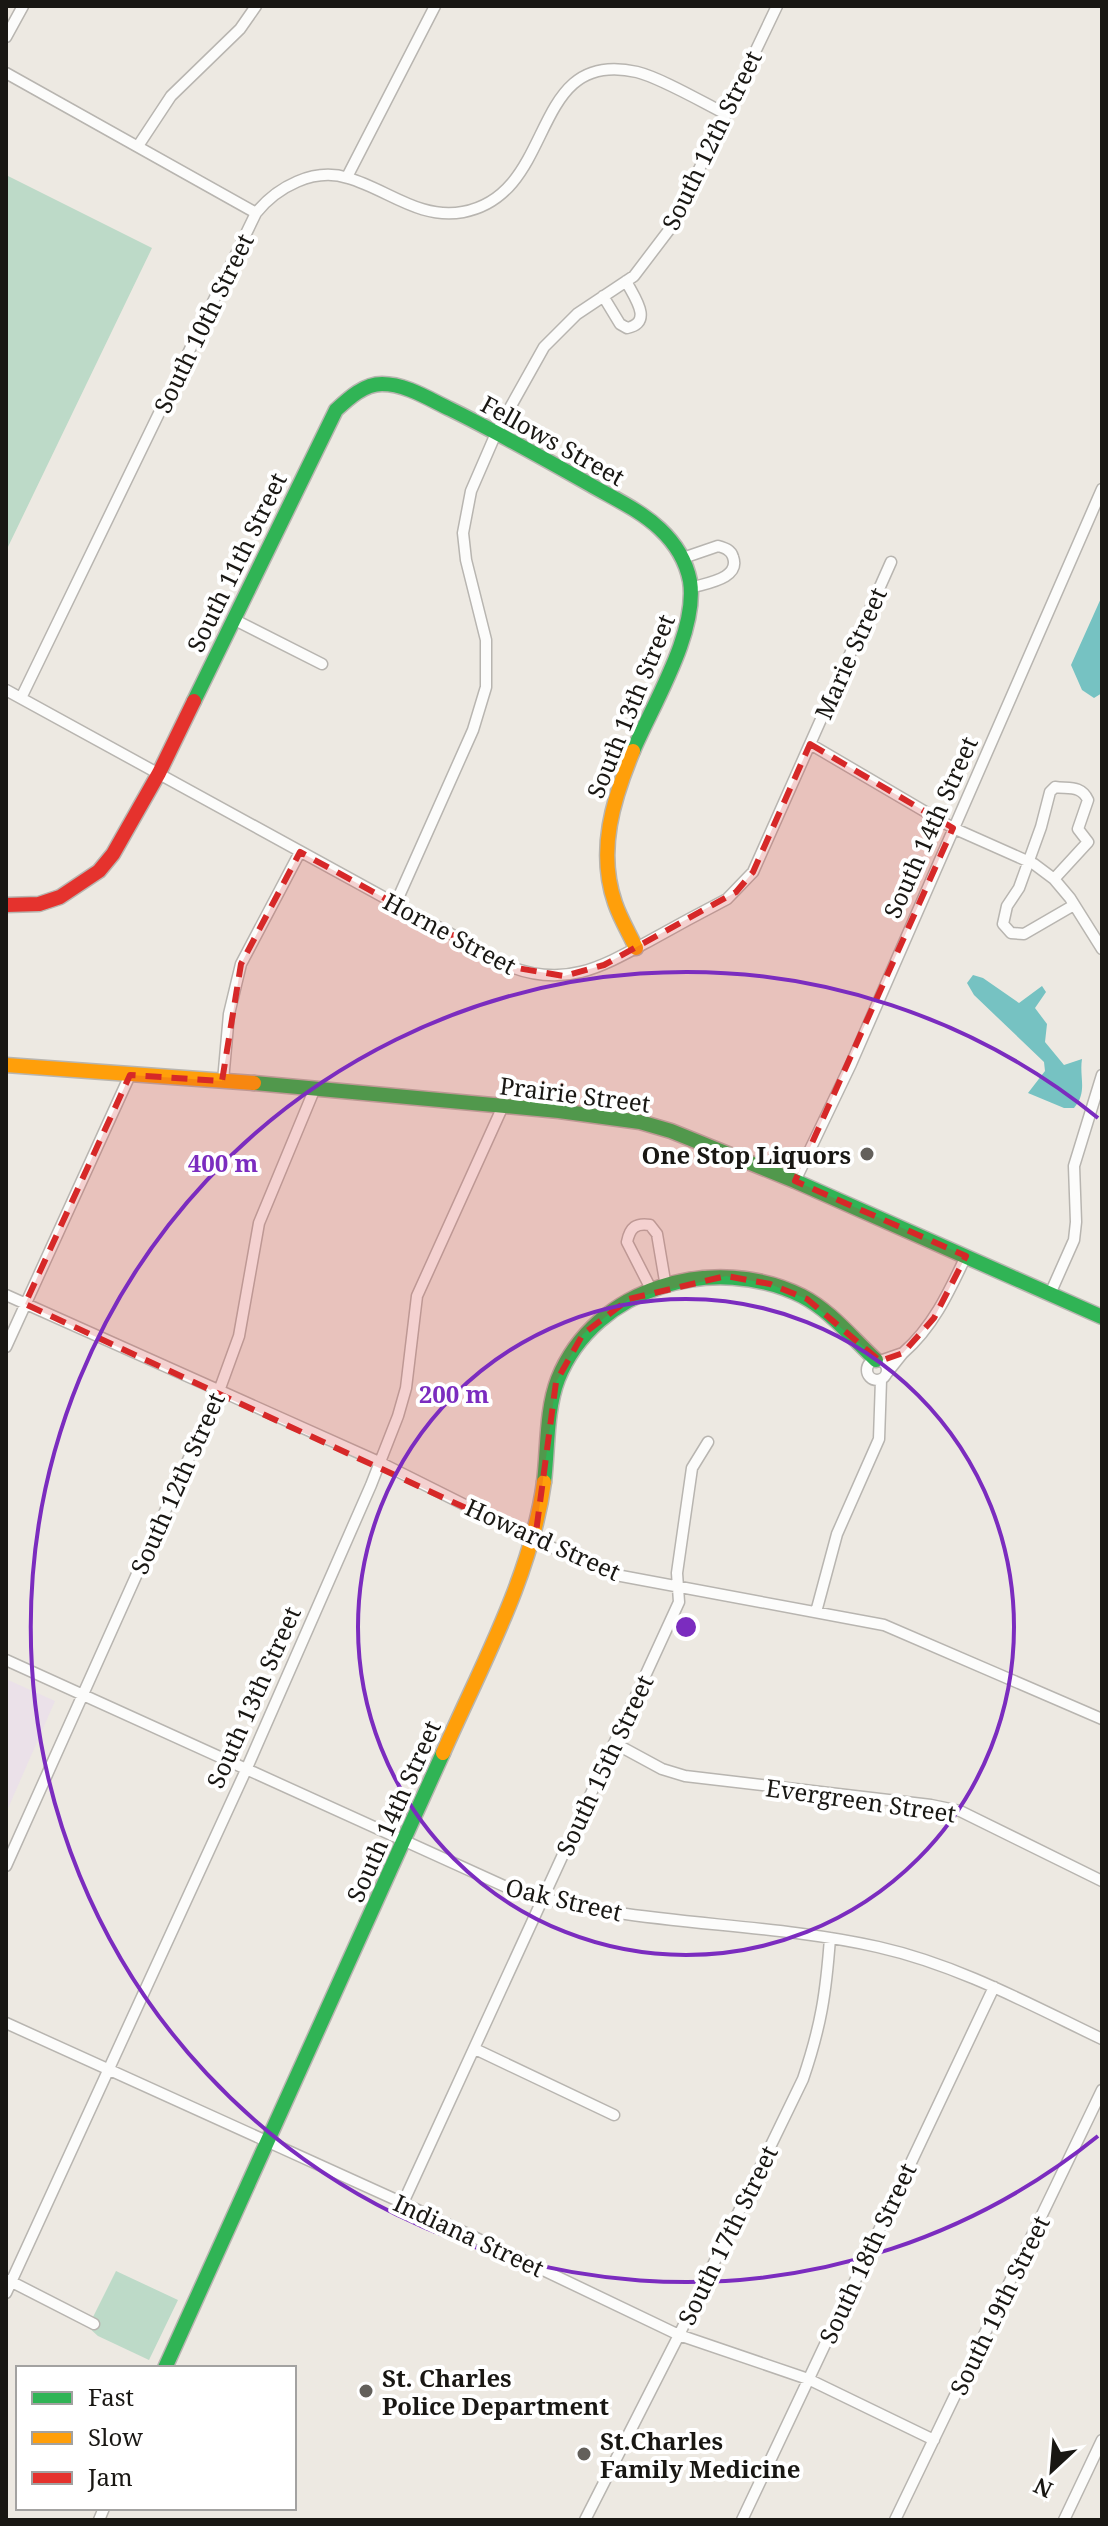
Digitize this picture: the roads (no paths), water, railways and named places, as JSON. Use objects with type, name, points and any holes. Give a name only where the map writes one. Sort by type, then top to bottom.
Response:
[{"type":"street","points":[[6,37],[23,6]]},
{"type":"street","points":[[138,146],[171,96],[240,29],[256,6]]},
{"type":"street","points":[[435,6],[347,177],[410,206],[434,213],[460,213],[479,208],[512,186],[524,170],[564,93],[578,79],[594,71],[609,68],[640,73],[726,114]]},
{"type":"street","name":"South 12th Street","points":[[395,905],[473,730],[486,687],[486,640],[466,560],[463,533],[471,491],[497,431],[544,347],[577,314],[634,276],[672,226],[777,6]]},
{"type":"street","points":[[6,73],[256,213]]},
{"type":"street","name":"South 10th Street","points":[[21,698],[256,213],[268,199],[297,181],[347,177]]},
{"type":"street","points":[[603,296],[620,324],[627,328],[635,326],[641,320],[642,312],[626,281]]},
{"type":"street","name":"Fellows Street","points":[[371,385],[397,386],[497,431],[662,528],[686,564]]},
{"type":"street","name":"South 11th Street","points":[[6,905],[39,904],[60,897],[99,871],[113,854],[159,773],[336,410],[371,385]]},
{"type":"street","name":"South 14th Street","points":[[795,1181],[851,1064],[1102,489]]},
{"type":"street","points":[[686,564],[718,546],[729,551],[734,558],[734,568],[728,576],[691,588]]},
{"type":"street","name":"Marie Street","points":[[810,744],[891,562]]},
{"type":"street","name":"South 13th Street","points":[[636,948],[614,901],[607,853],[608,830],[611,807],[621,779],[686,631],[691,609],[691,588],[686,564]]},
{"type":"street","points":[[233,619],[322,664]]},
{"type":"street","name":"Horne Street","points":[[6,690],[395,905],[528,974],[564,976],[604,965],[727,899],[745,884],[753,872],[810,744]]},
{"type":"street","points":[[810,744],[953,828],[1028,862],[1054,879],[1102,949]]},
{"type":"street","points":[[1054,879],[1088,842],[1078,829],[1088,800],[1085,793],[1072,786],[1055,787],[1050,792],[1019,888],[1007,906],[1003,924],[1011,933],[1024,934],[1074,905]]},
{"type":"street","points":[[223,1081],[231,999],[241,964],[300,852]]},
{"type":"street","name":"Prairie Street","points":[[6,1065],[315,1088],[640,1122],[671,1131],[795,1181],[1102,1317]]},
{"type":"street","points":[[6,1347],[130,1075]]},
{"type":"street","points":[[1050,1294],[1074,1240],[1074,1166],[1102,1075]]},
{"type":"street","name":"South 12th Street","points":[[6,1866],[219,1391],[239,1336],[259,1223],[315,1088]]},
{"type":"street","name":"South 13th Street","points":[[6,2293],[246,1770],[379,1462],[406,1388],[417,1296],[503,1106]]},
{"type":"street","points":[[640,1224],[650,1225],[657,1234],[659,1289],[627,1242],[633,1227],[640,1224]]},
{"type":"street","points":[[884,1376],[920,1338],[934,1318],[966,1256]]},
{"type":"street","name":"South 14th Street","points":[[166,2366],[404,1842],[535,1540],[556,1382],[583,1334],[629,1299],[659,1289],[726,1276],[770,1284],[807,1299],[856,1342],[873,1367]]},
{"type":"street","name":"Howard Street","points":[[6,1295],[379,1462],[535,1540],[616,1575],[884,1625],[1102,1719]]},
{"type":"street","points":[[873,1367],[903,1353]]},
{"type":"street","points":[[816,1612],[837,1534],[879,1439],[886,1366],[873,1367]]},
{"type":"street","points":[[873,1367],[884,1376]]},
{"type":"street","points":[[873,1367],[880,1410]]},
{"type":"street","name":"South 15th Street","points":[[403,2203],[679,1602],[677,1573],[692,1468],[708,1442]]},
{"type":"street","name":"Oak Street","points":[[6,1660],[492,1882],[542,1899],[628,1915],[830,1938],[905,1953],[994,1987],[1102,2039]]},
{"type":"street","name":"Evergreen Street","points":[[614,1743],[662,1769],[685,1776],[960,1811],[1102,1881]]},
{"type":"street","name":"South 17th Street","points":[[585,2520],[803,2079],[824,2008],[830,1938]]},
{"type":"street","name":"South 18th Street","points":[[742,2520],[994,1987]]},
{"type":"street","name":"Indiana Street","points":[[6,2023],[403,2203],[679,2335],[808,2379],[934,2440]]},
{"type":"street","points":[[475,2049],[614,2115]]},
{"type":"street","name":"South 19th Street","points":[[895,2520],[1102,2090]]},
{"type":"street","points":[[9,2281],[94,2324]]},
{"type":"street","points":[[1064,2520],[1102,2440]]},
{"type":"water","points":[[1102,596],[1102,693],[1094,698],[1082,690],[1071,665]]},
{"type":"water","points":[[973,975],[983,978],[1019,1003],[1042,986],[1046,992],[1035,1008],[1047,1024],[1045,1042],[1064,1065],[1082,1059],[1082,1090],[1074,1108],[1064,1108],[1028,1093],[1045,1071],[1044,1062],[974,995],[967,983]]},
{"type":"place","name":"One Stop Liquors","points":[[867,1154]]},
{"type":"place","name":"St. Charles Police Department","points":[[366,2391]]},
{"type":"place","name":"St.Charles Family Medicine","points":[[584,2454]]}]
